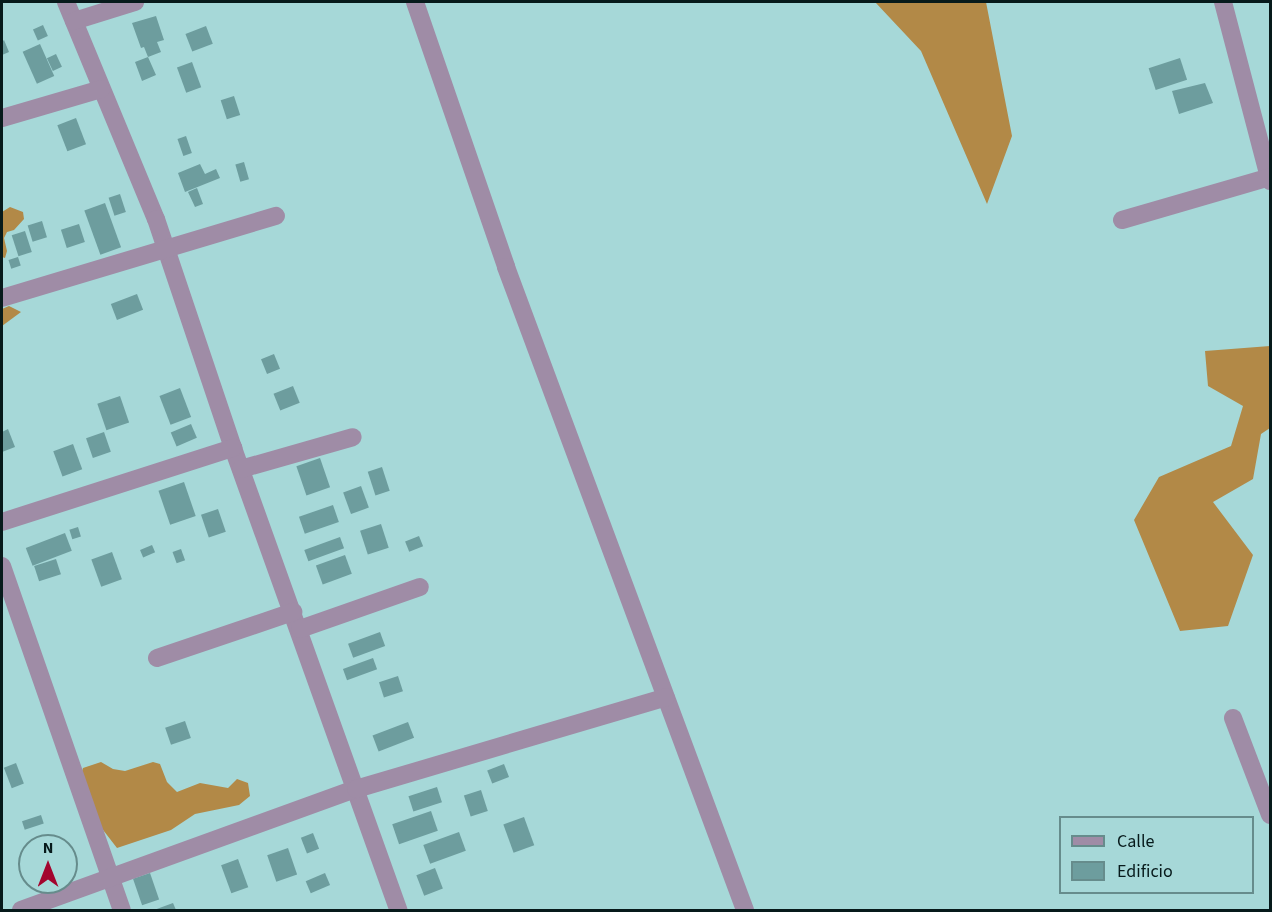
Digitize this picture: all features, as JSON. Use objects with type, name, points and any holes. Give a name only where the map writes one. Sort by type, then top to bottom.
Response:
[{"type":"street","points":[[66,2],[165,248],[233,448],[398,910]]},
{"type":"street","points":[[74,21],[135,2]]},
{"type":"street","points":[[415,2],[506,267],[745,910]]},
{"type":"street","points":[[1122,220],[1270,179],[1223,2]]},
{"type":"street","points":[[2,117],[101,89]]},
{"type":"street","points":[[2,298],[276,216]]},
{"type":"street","points":[[241,470],[354,437]]},
{"type":"street","points":[[2,522],[233,448]]},
{"type":"street","points":[[2,566],[122,910]]},
{"type":"street","points":[[158,658],[420,587]]},
{"type":"street","points":[[21,910],[356,789],[666,697]]},
{"type":"street","points":[[1233,718],[1270,816]]},
{"type":"shaded area","points":[[875,2],[986,2],[1012,136],[987,204],[921,51]]},
{"type":"shaded area","points":[[10,207],[23,212],[24,219],[14,230],[7,232],[4,238],[7,251],[5,258],[2,257],[2,212]]},
{"type":"shaded area","points":[[9,306],[21,312],[2,326],[2,309]]},
{"type":"shaded area","points":[[1270,346],[1270,428],[1261,434],[1253,479],[1213,502],[1253,555],[1228,626],[1180,631],[1134,520],[1159,477],[1231,446],[1243,406],[1208,386],[1205,351]]},
{"type":"shaded area","points":[[101,762],[113,769],[125,771],[153,762],[160,764],[167,782],[177,792],[200,783],[228,788],[237,779],[248,783],[250,796],[239,805],[195,814],[171,830],[117,848],[100,826],[80,778],[83,768]]},
{"type":"building","points":[[156,16],[164,40],[157,42],[161,52],[148,57],[144,47],[141,48],[132,23]]},
{"type":"building","points":[[43,25],[48,36],[38,40],[33,29]]},
{"type":"building","points":[[206,26],[213,44],[192,52],[185,34]]},
{"type":"building","points":[[4,40],[9,52],[2,55],[2,42]]},
{"type":"building","points":[[40,44],[54,76],[37,84],[23,52]]},
{"type":"building","points":[[56,54],[62,67],[53,71],[47,58]]},
{"type":"building","points":[[148,57],[156,75],[142,81],[135,62]]},
{"type":"building","points":[[1180,58],[1187,80],[1156,90],[1149,68]]},
{"type":"building","points":[[192,62],[201,87],[186,93],[177,67]]},
{"type":"building","points":[[1205,83],[1213,103],[1179,114],[1172,91]]},
{"type":"building","points":[[234,96],[240,115],[227,119],[221,100]]},
{"type":"building","points":[[76,118],[86,144],[67,151],[57,125]]},
{"type":"building","points":[[186,136],[192,153],[183,156],[177,139]]},
{"type":"building","points":[[244,162],[249,179],[240,182],[235,164]]},
{"type":"building","points":[[200,164],[205,174],[216,169],[220,178],[185,192],[178,173]]},
{"type":"building","points":[[197,188],[203,204],[195,207],[188,192]]},
{"type":"building","points":[[120,194],[126,212],[114,216],[109,198]]},
{"type":"building","points":[[105,203],[121,247],[100,255],[84,211]]},
{"type":"building","points":[[42,221],[47,237],[33,242],[28,225]]},
{"type":"building","points":[[79,224],[85,242],[67,248],[61,230]]},
{"type":"building","points":[[25,231],[32,252],[18,256],[12,235]]},
{"type":"building","points":[[18,257],[21,266],[11,269],[8,260]]},
{"type":"building","points":[[137,294],[143,310],[117,320],[111,304]]},
{"type":"building","points":[[274,354],[280,369],[267,374],[261,359]]},
{"type":"building","points":[[293,386],[300,403],[280,411],[274,394]]},
{"type":"building","points":[[180,388],[191,417],[171,425],[159,396]]},
{"type":"building","points":[[120,396],[129,422],[106,430],[97,404]]},
{"type":"building","points":[[191,424],[197,438],[177,446],[171,433]]},
{"type":"building","points":[[8,429],[15,447],[2,452],[2,432]]},
{"type":"building","points":[[104,432],[111,452],[93,458],[86,438]]},
{"type":"building","points":[[73,444],[82,469],[63,477],[53,451]]},
{"type":"building","points":[[320,458],[330,487],[306,495],[296,466]]},
{"type":"building","points":[[382,467],[390,491],[375,495],[368,472]]},
{"type":"building","points":[[184,482],[196,516],[170,525],[158,491]]},
{"type":"building","points":[[361,486],[369,508],[351,514],[343,492]]},
{"type":"building","points":[[333,505],[339,522],[305,534],[299,517]]},
{"type":"building","points":[[218,509],[226,532],[209,538],[201,515]]},
{"type":"building","points":[[381,524],[389,548],[368,555],[360,531]]},
{"type":"building","points":[[78,527],[81,537],[72,539],[69,530]]},
{"type":"building","points":[[65,533],[72,551],[33,566],[26,548]]},
{"type":"building","points":[[419,536],[423,546],[409,552],[405,542]]},
{"type":"building","points":[[340,537],[344,548],[308,561],[304,550]]},
{"type":"building","points":[[152,545],[155,552],[143,557],[140,550]]},
{"type":"building","points":[[181,549],[185,560],[177,563],[173,552]]},
{"type":"building","points":[[112,552],[122,579],[101,587],[91,560]]},
{"type":"building","points":[[345,555],[352,574],[323,584],[316,566]]},
{"type":"building","points":[[56,559],[61,574],[39,581],[34,566]]},
{"type":"building","points":[[380,632],[385,646],[353,658],[348,644]]},
{"type":"building","points":[[373,658],[377,669],[347,680],[343,669]]},
{"type":"building","points":[[398,676],[403,691],[384,697],[379,682]]},
{"type":"building","points":[[185,721],[191,738],[171,745],[165,728]]},
{"type":"building","points":[[408,722],[414,738],[379,751],[373,736]]},
{"type":"building","points":[[16,763],[24,784],[12,788],[4,768]]},
{"type":"building","points":[[504,764],[509,777],[492,784],[487,770]]},
{"type":"building","points":[[437,787],[442,802],[413,811],[408,796]]},
{"type":"building","points":[[481,790],[488,811],[471,816],[464,796]]},
{"type":"building","points":[[431,811],[438,831],[399,844],[392,824]]},
{"type":"building","points":[[41,815],[44,824],[25,830],[22,821]]},
{"type":"building","points":[[524,817],[534,845],[514,853],[503,825]]},
{"type":"building","points":[[459,832],[466,851],[430,864],[423,845]]},
{"type":"building","points":[[313,833],[319,849],[307,854],[301,838]]},
{"type":"building","points":[[288,848],[297,874],[276,882],[267,855]]},
{"type":"building","points":[[238,859],[248,887],[231,893],[221,865]]},
{"type":"building","points":[[435,868],[443,889],[424,896],[416,875]]},
{"type":"building","points":[[150,873],[159,899],[142,905],[133,879]]},
{"type":"building","points":[[325,873],[330,885],[311,893],[306,881]]},
{"type":"building","points":[[173,903],[176,910],[154,910]]}]
